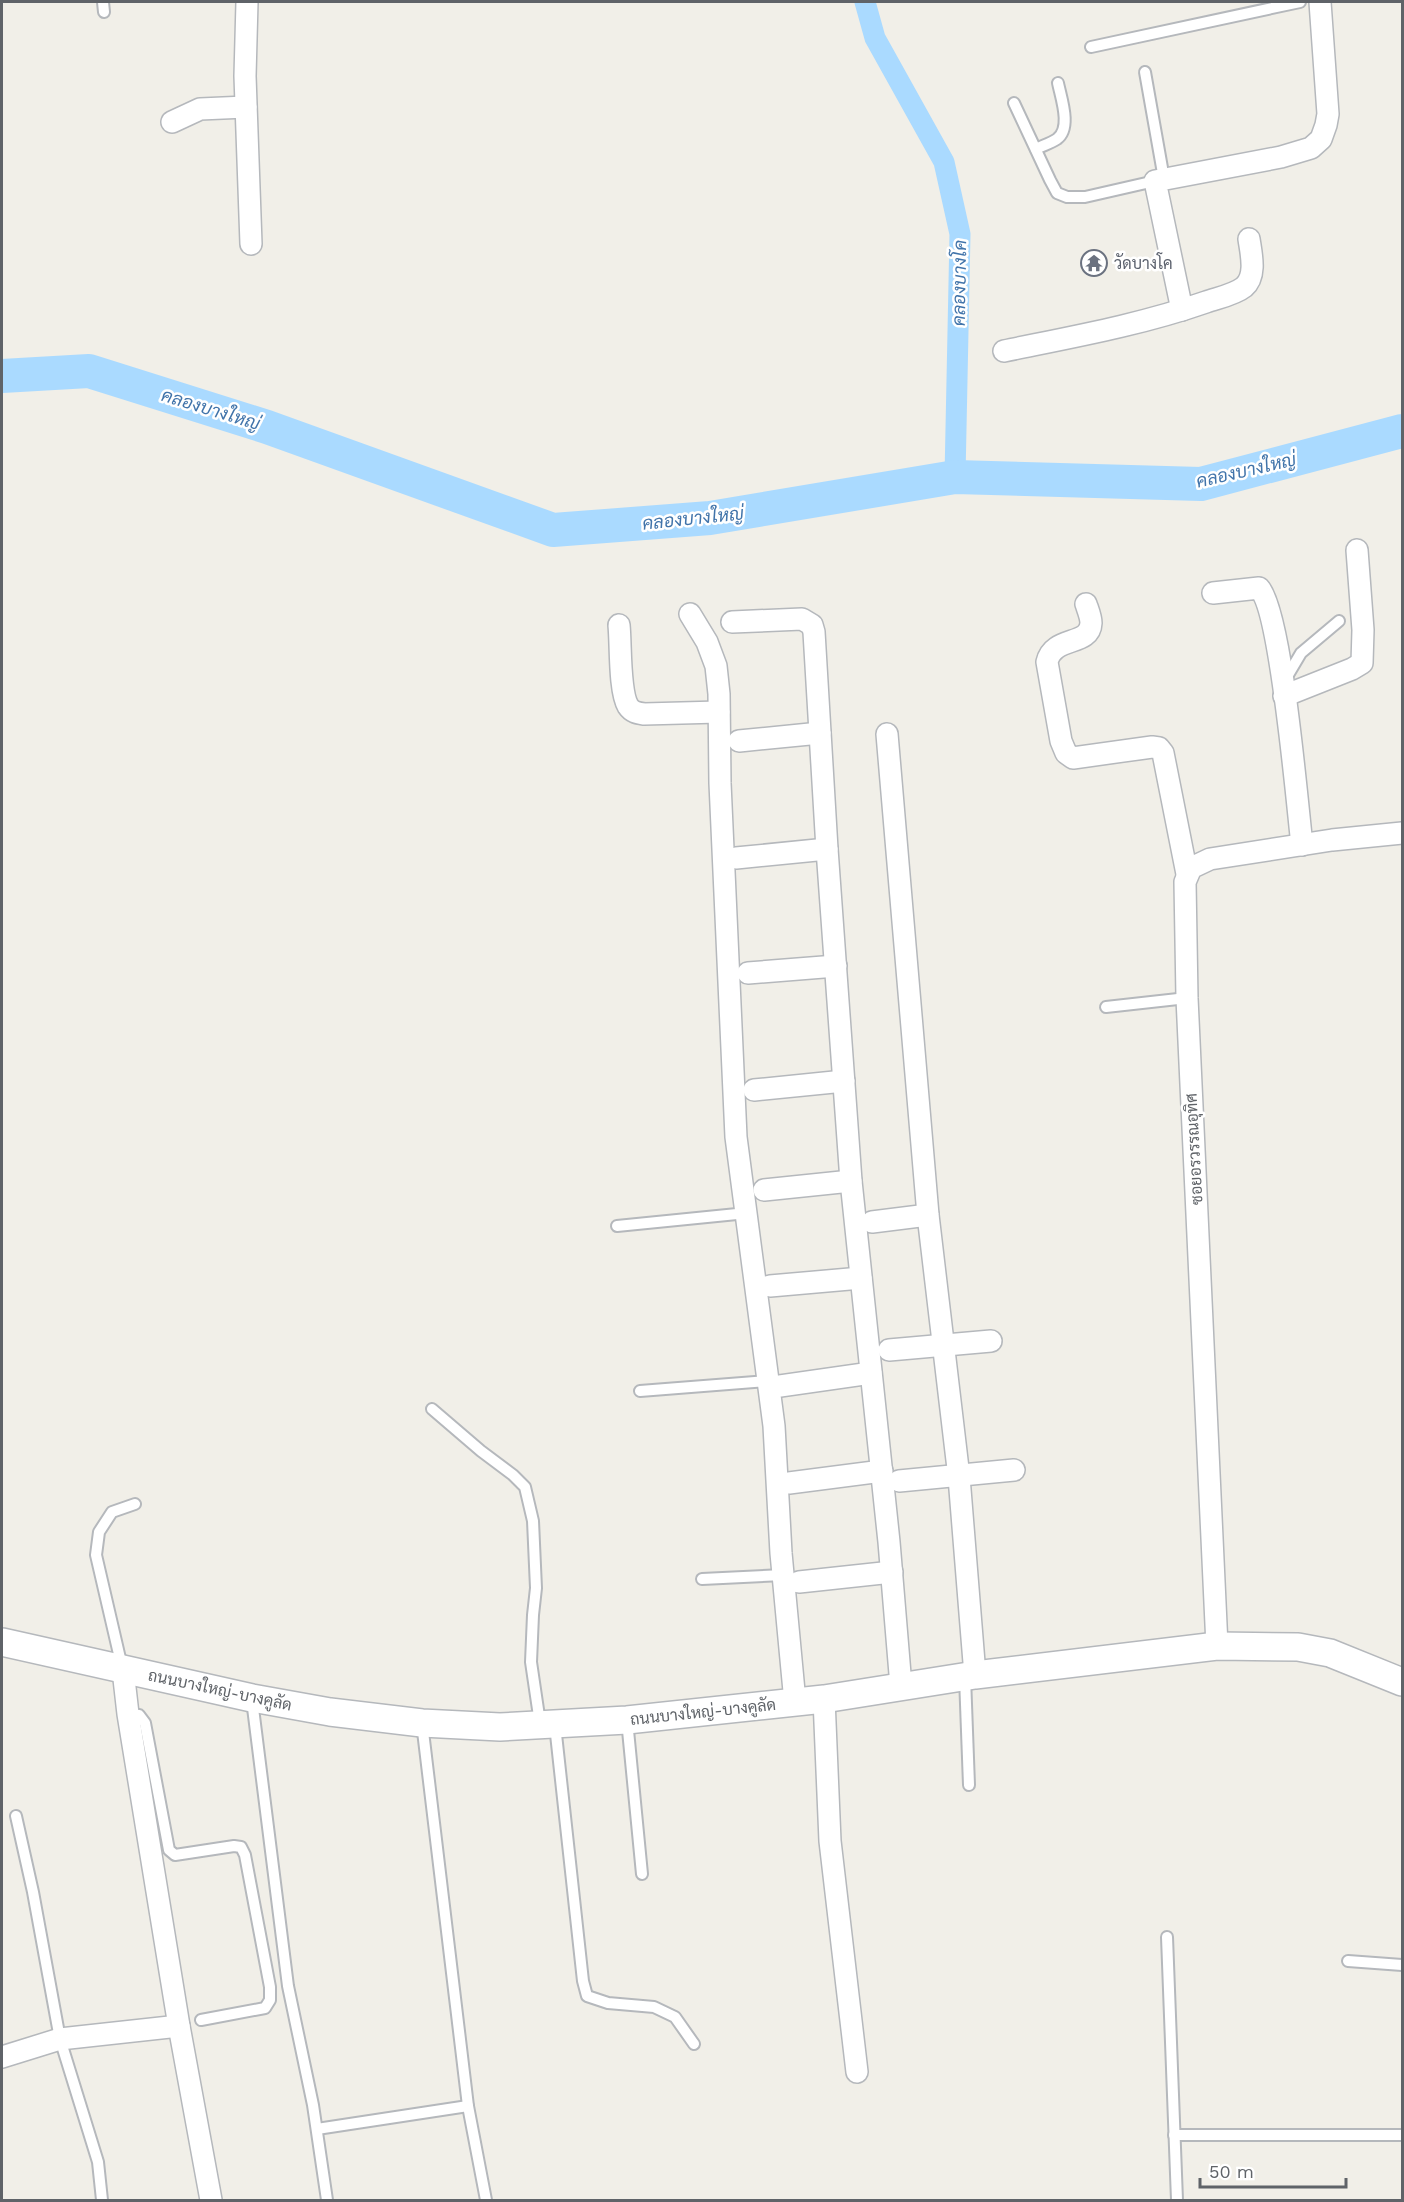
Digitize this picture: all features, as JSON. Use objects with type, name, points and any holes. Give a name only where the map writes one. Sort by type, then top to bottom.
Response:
[{"type":"street","points":[[247,2],[245,76],[251,244]]},
{"type":"street","points":[[1182,310],[1159,180],[1281,157],[1311,148],[1321,139],[1328,114],[1320,2]]},
{"type":"street","points":[[172,122],[200,109],[246,107]]},
{"type":"street","points":[[1004,351],[1124,326],[1182,310],[1244,287],[1252,270],[1249,239]]},
{"type":"street","points":[[1283,691],[1352,669],[1362,663],[1363,630],[1358,550]]},
{"type":"street","points":[[1213,592],[1249,587],[1259,588],[1268,602],[1283,691],[1302,844]]},
{"type":"street","name":"ซอยอรวรรณอุทิศ","points":[[1086,604],[1091,623],[1088,632],[1081,638],[1054,648],[1047,662],[1061,741],[1066,753],[1073,758],[1152,747],[1159,748],[1163,753],[1187,874],[1185,882],[1187,998],[1217,1646]]},
{"type":"street","points":[[690,614],[707,642],[716,666],[736,1137],[773,1384],[774,1426],[791,1578],[795,1702]]},
{"type":"street","points":[[732,622],[802,619],[812,625],[851,1181],[871,1373],[890,1476],[892,1572],[901,1686]]},
{"type":"street","points":[[619,625],[623,689],[627,705],[633,712],[644,714],[719,712]]},
{"type":"street","points":[[739,741],[820,733]]},
{"type":"street","points":[[887,734],[928,1215],[959,1477],[970,1676]]},
{"type":"street","points":[[1187,874],[1191,868],[1210,859],[1302,844],[1402,833]]},
{"type":"street","points":[[736,858],[827,849]]},
{"type":"street","points":[[748,974],[836,966]]},
{"type":"street","points":[[754,1090],[844,1081]]},
{"type":"street","points":[[764,1190],[851,1181]]},
{"type":"street","points":[[872,1222],[928,1215]]},
{"type":"street","points":[[770,1286],[861,1278]]},
{"type":"street","points":[[889,1350],[991,1341]]},
{"type":"street","points":[[773,1384],[871,1373]]},
{"type":"street","points":[[789,1483],[890,1476],[959,1477],[1014,1470]]},
{"type":"street","points":[[791,1578],[892,1572]]},
{"type":"street","name":"ถนนบางใหญ่-บางคูลัด","points":[[2,1642],[252,1698],[330,1712],[422,1723],[500,1727],[627,1720],[824,1699],[970,1676],[1217,1646],[1298,1647],[1330,1653],[1402,1682]]},
{"type":"street","points":[[123,1670],[128,1714],[179,2026],[211,2200]]},
{"type":"street","points":[[824,1699],[830,1841],[857,2072]]},
{"type":"street","points":[[2,2056],[60,2039],[179,2026]]},
{"type":"lane","points":[[1091,47],[1300,2]]},
{"type":"lane","points":[[1014,103],[1057,193],[1067,197],[1085,197],[1159,180],[1145,72]]},
{"type":"lane","points":[[1035,149],[1059,138],[1064,131],[1065,118],[1058,83]]},
{"type":"lane","points":[[1283,691],[1301,653],[1339,621]]},
{"type":"lane","points":[[1106,1007],[1187,998]]},
{"type":"lane","points":[[617,1226],[747,1213]]},
{"type":"lane","points":[[640,1391],[773,1384]]},
{"type":"lane","points":[[432,1409],[525,1487],[533,1521],[536,1588],[531,1662],[548,1725],[583,1982],[587,1996],[608,2003],[654,2007],[675,2016],[694,2043]]},
{"type":"lane","points":[[123,1670],[96,1555],[99,1532],[112,1512],[135,1504]]},
{"type":"lane","points":[[702,1579],[791,1578]]},
{"type":"lane","points":[[969,1785],[970,1676]]},
{"type":"lane","points":[[252,1698],[288,1986],[317,2129],[327,2200]]},
{"type":"lane","points":[[128,1714],[139,1715],[145,1723],[169,1850],[175,1854],[234,1845],[241,1847],[245,1856],[270,1987],[270,2000],[265,2008],[201,2020]]},
{"type":"lane","points":[[627,1720],[642,1874]]},
{"type":"lane","points":[[422,1723],[468,2106],[486,2200]]},
{"type":"lane","points":[[16,1816],[33,1892],[60,2039],[98,2162],[102,2200]]},
{"type":"lane","points":[[1167,1937],[1177,2200]]},
{"type":"lane","points":[[1348,1961],[1402,1965]]},
{"type":"lane","points":[[317,2129],[468,2106]]},
{"type":"lane","points":[[1174,2135],[1402,2135]]},
{"type":"waterway","name":"คลองบางโค","points":[[865,2],[875,38],[944,162],[960,234],[955,477]]},
{"type":"waterway","name":"คลองบางใหญ่","points":[[2,376],[89,371],[267,427],[553,530],[710,518],[955,477],[1201,484],[1402,431]]},
{"type":"place","name":"วัดบางโค","points":[[1094,263]]}]
